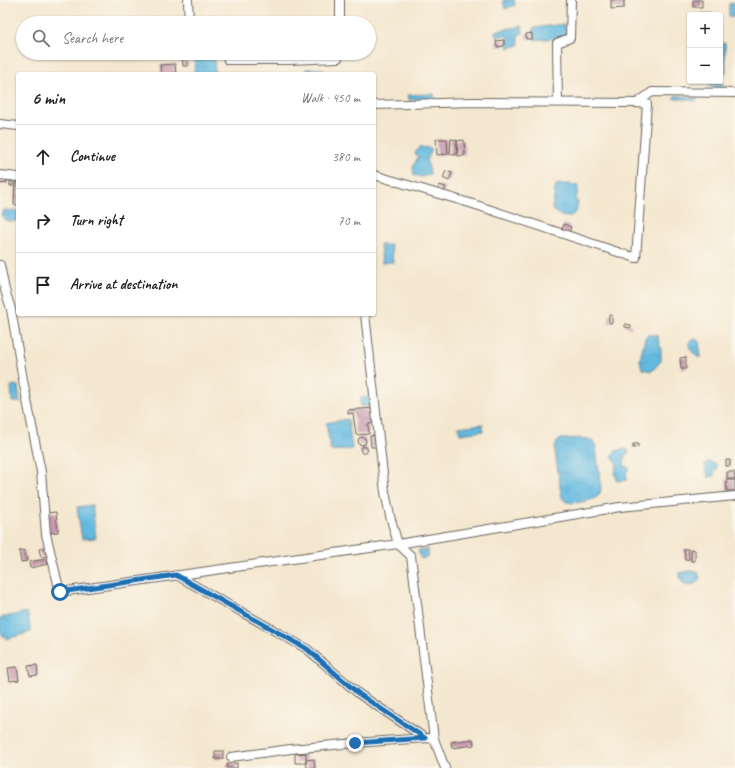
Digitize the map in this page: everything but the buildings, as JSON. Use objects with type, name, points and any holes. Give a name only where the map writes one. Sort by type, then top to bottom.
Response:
[{"type":"street","points":[[188,0],[189,16]]},
{"type":"street","points":[[340,0],[340,16]]},
{"type":"street","points":[[558,103],[557,43],[570,38],[571,0]]},
{"type":"street","points":[[228,60],[289,60]]},
{"type":"street","points":[[637,103],[652,92],[735,93]]},
{"type":"street","points":[[376,105],[473,102],[647,104],[636,258],[473,204],[376,176]]},
{"type":"street","points":[[0,124],[16,126]]},
{"type":"street","points":[[0,175],[16,177]]},
{"type":"street","points":[[0,265],[4,290],[11,309],[41,472],[46,534],[60,592],[398,544],[620,507],[735,496]]},
{"type":"street","points":[[365,316],[385,492],[398,544],[411,556],[434,739],[445,768]]},
{"type":"street","points":[[176,575],[307,649],[359,694],[425,738]]},
{"type":"street","points":[[231,757],[291,749],[355,743],[425,738],[434,739]]},
{"type":"water","points":[[503,0],[514,0],[515,5],[505,9]]},
{"type":"water","points":[[735,3],[735,17],[729,16],[729,4]]},
{"type":"water","points":[[565,24],[565,37],[535,40],[533,28]]},
{"type":"water","points":[[522,26],[523,33],[518,35],[519,45],[508,48],[507,35],[496,37],[495,31]]},
{"type":"water","points":[[723,43],[725,43],[726,73],[723,73]]},
{"type":"water","points":[[195,60],[214,60],[215,72],[194,72]]},
{"type":"water","points":[[306,69],[323,69],[323,72],[307,72]]},
{"type":"water","points":[[709,84],[722,84],[725,86],[721,88],[713,88],[709,86]]},
{"type":"water","points":[[434,94],[435,99],[409,100],[408,95]]},
{"type":"water","points":[[676,95],[697,98],[697,101],[673,98]]},
{"type":"water","points":[[420,147],[431,148],[431,152],[426,161],[430,174],[422,177],[414,175],[413,167],[418,157],[415,153]]},
{"type":"water","points":[[556,185],[578,185],[578,193],[575,199],[578,202],[576,212],[569,217],[561,216],[552,209]]},
{"type":"water","points":[[3,210],[16,211],[16,221],[12,222],[6,220],[1,215]]},
{"type":"water","points":[[380,245],[391,245],[393,262],[382,263]]},
{"type":"water","points":[[647,335],[657,335],[661,349],[661,361],[652,371],[642,369],[640,360]]},
{"type":"water","points":[[695,339],[699,341],[701,357],[697,357],[690,349],[689,342]]},
{"type":"water","points":[[11,386],[18,386],[20,402],[12,402]]},
{"type":"water","points":[[370,397],[371,406],[360,406],[361,398]]},
{"type":"water","points":[[348,419],[352,449],[331,451],[326,423]]},
{"type":"water","points":[[483,424],[483,431],[460,434],[458,427]]},
{"type":"water","points":[[576,438],[591,440],[594,442],[601,488],[597,497],[591,500],[576,503],[571,503],[563,499],[555,451],[556,444],[561,439]]},
{"type":"water","points":[[625,449],[629,451],[628,454],[625,454],[624,466],[628,467],[629,469],[626,472],[627,480],[617,481],[615,473],[617,463],[612,457],[615,451]]},
{"type":"water","points":[[707,462],[716,464],[717,470],[714,472],[714,476],[708,477],[705,467]]},
{"type":"water","points":[[92,505],[96,538],[82,539],[77,507]]},
{"type":"water","points":[[428,549],[428,557],[421,559],[418,550]]},
{"type":"water","points":[[690,571],[698,572],[700,578],[695,584],[684,584],[680,579],[680,573]]},
{"type":"water","points":[[27,612],[31,632],[6,639],[0,632],[0,618]]},
{"type":"route","points":[[60,592],[176,575],[307,649],[359,694],[425,738],[355,743]]}]
